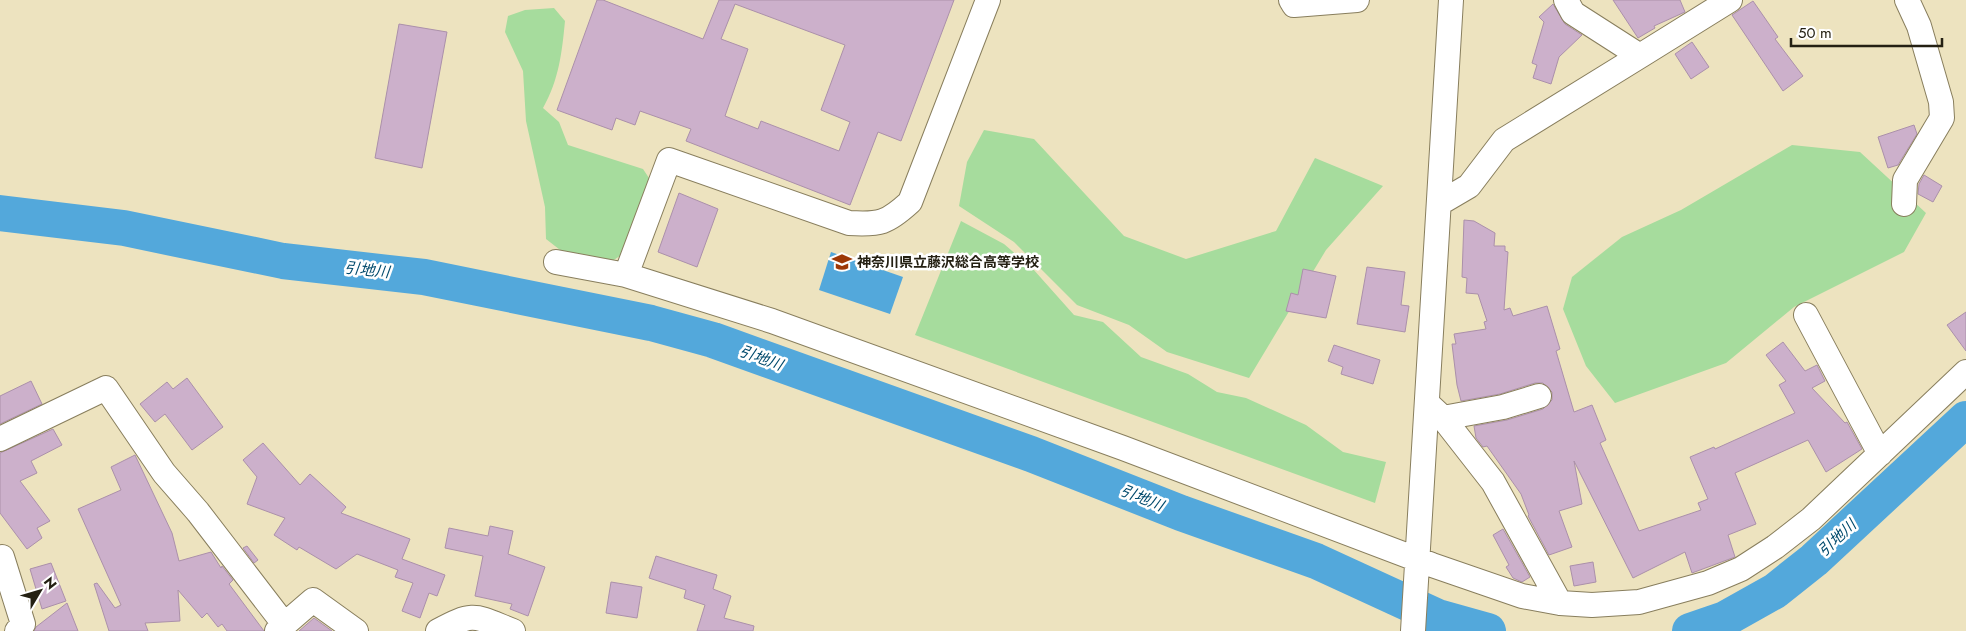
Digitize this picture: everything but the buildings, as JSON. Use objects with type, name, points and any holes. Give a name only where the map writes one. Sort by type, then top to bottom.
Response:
[{"type":"street","points":[[626,275],[669,160],[849,223],[873,224],[893,218],[910,202],[988,0]]},
{"type":"street","points":[[1291,0],[1294,5],[1357,0]]},
{"type":"street","points":[[1413,624],[1416,566],[1435,411],[1440,203],[1451,0]]},
{"type":"street","points":[[1566,0],[1573,13],[1640,56]]},
{"type":"street","points":[[1440,203],[1469,186],[1504,140],[1730,0]]},
{"type":"street","points":[[1904,204],[1905,180],[1942,118],[1941,102],[1919,26],[1907,0]]},
{"type":"street","points":[[556,262],[626,275],[772,321],[1124,448],[1416,566],[1522,596],[1560,604],[1592,605],[1639,602],[1708,583],[1741,569],[1811,519],[1966,372]]},
{"type":"street","points":[[1806,315],[1880,454]]},
{"type":"street","points":[[0,439],[106,388],[164,473],[198,512],[280,627],[313,600],[356,631]]},
{"type":"street","points":[[1435,411],[1503,407],[1539,396]]},
{"type":"street","points":[[1435,411],[1494,482],[1560,604]]},
{"type":"street","points":[[2,557],[24,624],[17,631]]},
{"type":"street","points":[[438,631],[462,618],[476,617],[513,631]]},
{"type":"green space","points":[[554,8],[565,21],[564,32],[561,55],[553,87],[543,108],[559,122],[568,145],[643,169],[651,181],[623,254],[609,263],[564,253],[546,239],[545,207],[526,121],[523,71],[505,32],[508,16],[525,10]]},
{"type":"green space","points":[[984,130],[1034,139],[1124,236],[1186,259],[1276,231],[1315,158],[1383,186],[1326,250],[1249,378],[1167,352],[1129,325],[1077,305],[1014,242],[959,206],[967,162]]},
{"type":"green space","points":[[1792,145],[1860,152],[1926,213],[1904,252],[1794,307],[1726,363],[1615,403],[1586,366],[1563,309],[1572,277],[1622,237],[1681,210]]},
{"type":"green space","points":[[961,221],[1004,244],[1033,269],[1074,315],[1103,322],[1141,357],[1188,374],[1217,392],[1246,398],[1306,425],[1343,452],[1386,462],[1375,503],[915,335]]},
{"type":"water","points":[[831,252],[903,277],[890,314],[819,290]]},
{"type":"waterway","name":"引地川","points":[[0,213],[124,228],[283,261],[424,277],[651,323],[713,340],[1031,454],[1181,513],[1316,561],[1438,617],[1488,631]]},
{"type":"waterway","name":"引地川","points":[[1690,631],[1725,619],[1775,591],[1814,560],[1966,419]]},
{"type":"place","name":"神奈川県立藤沢総合高等学校","points":[[842,262]]}]
